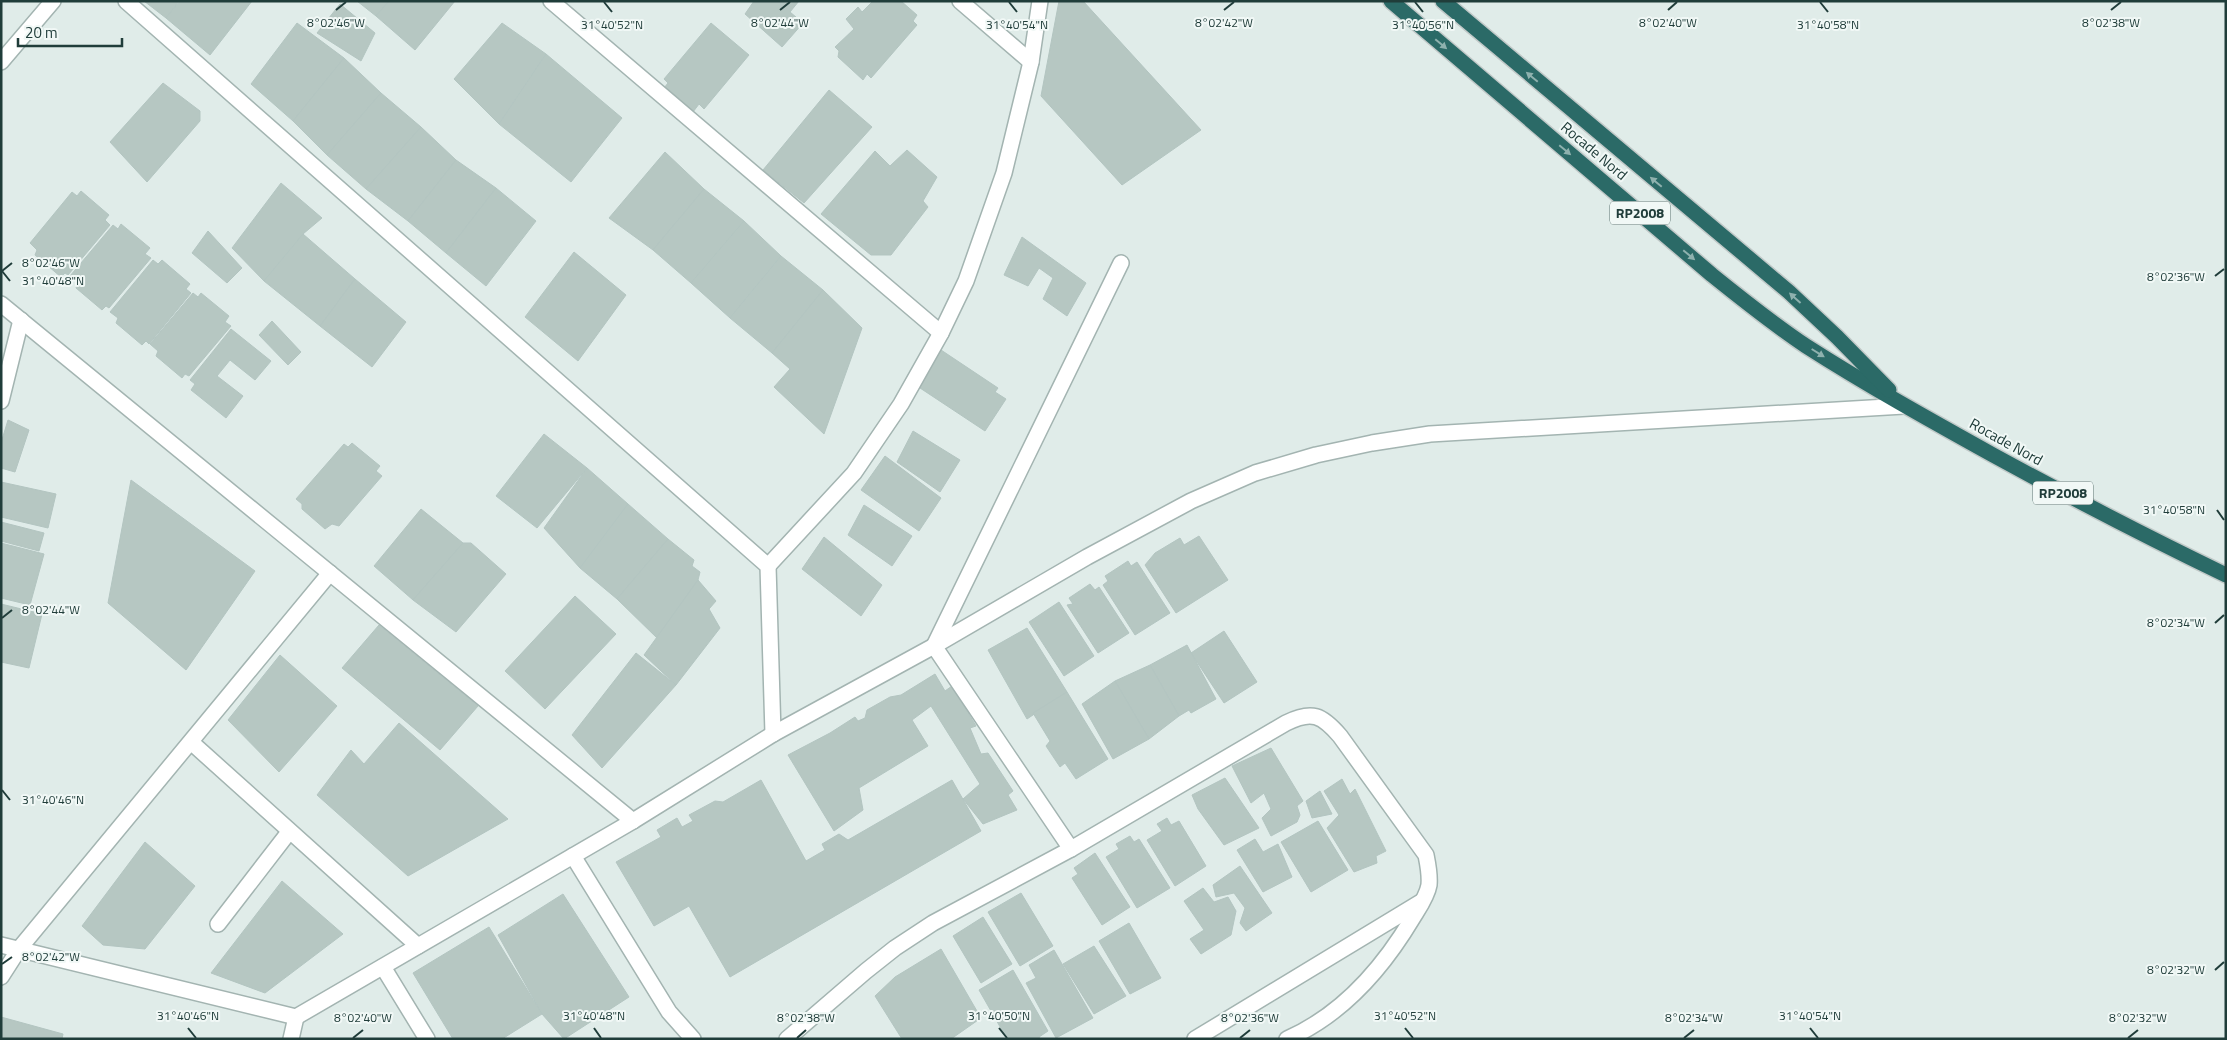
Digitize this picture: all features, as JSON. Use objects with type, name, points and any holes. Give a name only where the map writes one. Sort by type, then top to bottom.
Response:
[{"type":"highway","name":"Rocade Nord","points":[[1391,1],[1758,312],[1805,345],[1904,406],[2077,500],[2226,575]]},
{"type":"highway","name":"Rocade Nord","points":[[1443,1],[1789,292],[1838,337],[1904,406]]},
{"type":"street","points":[[1,62],[53,1]]},
{"type":"street","points":[[126,1],[768,566]]},
{"type":"street","points":[[550,1],[941,333]]},
{"type":"street","points":[[960,1],[1031,62]]},
{"type":"street","points":[[773,734],[768,566],[854,473],[900,404],[941,333],[966,281],[986,228],[1019,118],[1031,62],[1040,1]]},
{"type":"street","points":[[934,646],[1121,263]]},
{"type":"street","points":[[1,304],[633,822]]},
{"type":"street","points":[[1,401],[21,320]]},
{"type":"street","points":[[1,944],[296,1017],[633,822],[773,734],[934,646],[1087,557],[1191,501],[1255,473],[1316,455],[1372,443],[1430,434],[1904,406]]},
{"type":"street","points":[[1,977],[19,949],[330,573]]},
{"type":"street","points":[[934,646],[1071,849]]},
{"type":"street","points":[[787,1039],[895,948],[933,924],[1071,849],[1286,723],[1298,717],[1316,716],[1328,722],[1340,736],[1426,855],[1430,871],[1428,887],[1422,902],[1394,949],[1340,1008],[1306,1030],[1287,1039]]},
{"type":"street","points":[[191,742],[418,946]]},
{"type":"street","points":[[218,924],[289,832]]},
{"type":"street","points":[[574,856],[669,1012],[693,1039]]},
{"type":"street","points":[[1195,1039],[1422,902]]},
{"type":"street","points":[[383,967],[427,1039]]},
{"type":"street","points":[[291,1039],[296,1017]]},
{"type":"building","points":[[144,1],[179,1],[166,18]]},
{"type":"building","points":[[180,1],[252,1],[210,55],[166,18]]},
{"type":"building","points":[[357,1],[389,1],[376,16]]},
{"type":"building","points":[[389,1],[455,1],[415,50],[376,16]]},
{"type":"building","points":[[754,1],[799,1],[790,12],[803,23],[782,47],[745,14]]},
{"type":"building","points":[[873,1],[901,1],[917,15],[913,21],[917,25],[871,78],[867,74],[863,80],[838,57],[839,51],[835,47],[854,29],[846,19],[858,7],[862,12]]},
{"type":"building","points":[[1059,1],[1083,1],[1201,130],[1122,185],[1041,96]]},
{"type":"building","points":[[340,4],[375,33],[361,61],[317,33]]},
{"type":"building","points":[[297,23],[344,58],[293,121],[251,84]]},
{"type":"building","points":[[502,23],[546,54],[499,124],[454,79]]},
{"type":"building","points":[[711,23],[749,55],[704,109],[699,104],[693,112],[664,88],[668,83],[664,79]]},
{"type":"building","points":[[546,54],[622,118],[571,182],[499,124]]},
{"type":"building","points":[[344,58],[381,93],[327,155],[293,121]]},
{"type":"building","points":[[163,83],[200,111],[200,121],[147,182],[110,142]]},
{"type":"building","points":[[829,90],[872,127],[804,203],[763,170]]},
{"type":"building","points":[[381,93],[421,127],[366,189],[327,155]]},
{"type":"building","points":[[421,127],[456,160],[408,221],[366,189]]},
{"type":"building","points":[[907,150],[937,177],[923,201],[928,207],[891,255],[871,255],[821,214],[875,151],[890,166]]},
{"type":"building","points":[[665,152],[704,189],[653,250],[609,218]]},
{"type":"building","points":[[456,160],[496,188],[446,253],[408,221]]},
{"type":"building","points":[[281,183],[322,218],[303,234],[264,281],[232,248]]},
{"type":"building","points":[[496,188],[536,221],[486,286],[446,253]]},
{"type":"building","points":[[704,189],[744,221],[691,283],[653,250]]},
{"type":"building","points":[[81,191],[109,215],[105,220],[110,225],[68,275],[65,273],[61,277],[35,255],[37,250],[30,243],[72,192],[77,196]]},
{"type":"building","points":[[744,221],[781,256],[730,318],[691,283]]},
{"type":"building","points":[[121,224],[150,248],[145,254],[151,258],[109,308],[106,306],[102,310],[76,288],[78,283],[70,276],[113,225],[118,229]]},
{"type":"building","points":[[208,231],[242,268],[227,283],[192,253]]},
{"type":"building","points":[[303,234],[355,279],[320,326],[264,281]]},
{"type":"building","points":[[1022,237],[1086,283],[1067,316],[1043,299],[1053,278],[1039,268],[1028,286],[1004,275]]},
{"type":"building","points":[[574,252],[626,295],[578,361],[525,317]]},
{"type":"building","points":[[781,256],[823,290],[772,353],[730,318]]},
{"type":"building","points":[[153,260],[158,264],[162,260],[190,284],[186,289],[191,293],[149,344],[146,341],[142,345],[116,323],[118,318],[110,312]]},
{"type":"building","points":[[355,279],[406,322],[372,367],[320,326]]},
{"type":"building","points":[[823,290],[862,328],[824,434],[774,387],[790,369],[772,353]]},
{"type":"building","points":[[193,293],[198,297],[201,293],[229,316],[225,322],[231,326],[189,376],[185,374],[182,378],[156,356],[158,351],[150,344]]},
{"type":"building","points":[[272,321],[301,352],[288,365],[259,335]]},
{"type":"building","points":[[231,329],[271,361],[255,380],[230,360],[217,376],[243,396],[226,418],[191,390],[195,384],[190,380]]},
{"type":"building","points":[[941,350],[998,388],[995,392],[1006,399],[985,431],[917,386]]},
{"type":"building","points":[[8,420],[29,430],[15,472],[1,468],[1,443]]},
{"type":"building","points":[[913,431],[960,460],[940,492],[897,462]]},
{"type":"building","points":[[544,434],[587,468],[537,528],[496,496]]},
{"type":"building","points":[[352,443],[380,466],[376,471],[382,476],[339,526],[332,524],[325,529],[302,509],[302,504],[296,499],[344,444],[348,447]]},
{"type":"building","points":[[885,456],[941,498],[919,531],[861,490]]},
{"type":"building","points":[[587,468],[628,504],[580,568],[544,528]]},
{"type":"building","points":[[131,480],[255,571],[186,670],[108,603]]},
{"type":"building","points":[[1,482],[56,494],[48,528],[1,517]]},
{"type":"building","points":[[628,504],[668,539],[617,599],[580,568]]},
{"type":"building","points":[[864,505],[912,536],[892,566],[848,535]]},
{"type":"building","points":[[421,509],[463,543],[413,600],[374,566]]},
{"type":"building","points":[[1,522],[44,533],[39,551],[1,541]]},
{"type":"building","points":[[1199,536],[1228,580],[1176,613],[1145,565],[1155,553],[1180,538],[1184,545]]},
{"type":"building","points":[[824,537],[882,585],[861,616],[802,569]]},
{"type":"building","points":[[668,539],[694,560],[692,566],[700,572],[698,580],[657,638],[617,599]]},
{"type":"building","points":[[1,543],[44,554],[30,605],[1,598]]},
{"type":"building","points":[[463,543],[471,543],[506,574],[456,632],[413,600]]},
{"type":"building","points":[[1128,561],[1131,566],[1137,562],[1170,613],[1135,635],[1103,585],[1108,581],[1105,576]]},
{"type":"building","points":[[698,580],[716,601],[709,609],[720,628],[676,685],[644,655]]},
{"type":"building","points":[[1090,584],[1095,590],[1099,587],[1129,633],[1098,653],[1067,605],[1073,604],[1069,598]]},
{"type":"building","points":[[575,596],[616,634],[545,709],[505,671]]},
{"type":"building","points":[[1059,602],[1094,656],[1064,676],[1029,622]]},
{"type":"building","points":[[1,604],[42,614],[29,668],[1,662]]},
{"type":"building","points":[[379,625],[478,706],[440,750],[342,668]]},
{"type":"building","points":[[1027,628],[1067,692],[1027,719],[988,650]]},
{"type":"building","points":[[1224,631],[1257,682],[1224,703],[1191,653]]},
{"type":"building","points":[[1187,645],[1216,699],[1191,713],[1189,710],[1179,716],[1150,665]]},
{"type":"building","points":[[636,653],[676,685],[602,768],[572,735]]},
{"type":"building","points":[[280,655],[337,706],[279,772],[228,720]]},
{"type":"building","points":[[1150,665],[1179,716],[1149,739],[1115,681]]},
{"type":"building","points":[[935,674],[945,691],[952,686],[976,726],[970,728],[981,754],[988,753],[1013,791],[1008,795],[1017,810],[983,824],[963,799],[980,784],[931,706],[912,720],[928,746],[859,788],[863,810],[834,831],[788,755],[830,733],[855,717],[858,721],[865,718],[867,710],[890,697],[901,695]]},
{"type":"building","points":[[1115,681],[1149,739],[1113,759],[1082,704]]},
{"type":"building","points":[[1067,692],[1108,759],[1076,779],[1065,763],[1060,767],[1046,746],[1050,741],[1033,713]]},
{"type":"building","points":[[399,723],[508,819],[408,876],[317,795],[351,750],[364,764]]},
{"type":"building","points":[[1271,748],[1303,801],[1297,806],[1300,815],[1297,822],[1271,836],[1262,818],[1271,809],[1264,793],[1251,803],[1232,766]]},
{"type":"building","points":[[1225,778],[1259,828],[1224,845],[1198,809],[1192,795]]},
{"type":"building","points":[[1342,779],[1350,794],[1355,789],[1386,851],[1376,856],[1377,863],[1354,872],[1327,828],[1339,815],[1324,791]]},
{"type":"building","points":[[761,780],[806,861],[825,850],[822,844],[839,834],[848,840],[952,780],[981,831],[730,977],[689,906],[654,926],[616,862],[661,837],[657,830],[677,818],[682,827],[693,821],[689,815],[715,801],[723,802]]},
{"type":"building","points":[[1320,791],[1332,814],[1312,818],[1306,801]]},
{"type":"building","points":[[1167,818],[1171,825],[1179,821],[1206,866],[1175,886],[1147,840],[1162,831],[1157,824]]},
{"type":"building","points":[[1318,821],[1348,870],[1311,892],[1281,842]]},
{"type":"building","points":[[1130,836],[1134,842],[1139,839],[1170,888],[1137,908],[1106,857],[1119,849],[1116,844]]},
{"type":"building","points":[[1255,839],[1263,852],[1278,844],[1292,877],[1263,892],[1237,850]]},
{"type":"building","points":[[145,842],[195,886],[145,949],[103,945],[82,926]]},
{"type":"building","points":[[1095,853],[1130,907],[1102,925],[1072,878],[1078,874],[1074,868]]},
{"type":"building","points":[[1240,866],[1272,913],[1246,931],[1240,923],[1245,908],[1234,893],[1216,897],[1213,885]]},
{"type":"building","points":[[282,881],[343,934],[265,993],[211,973]]},
{"type":"building","points":[[1203,888],[1214,902],[1228,897],[1236,911],[1231,935],[1201,954],[1190,939],[1204,930],[1184,901]]},
{"type":"building","points":[[1021,893],[1053,946],[1020,966],[988,912]]},
{"type":"building","points":[[563,894],[629,997],[564,1039],[542,1014],[498,935]]},
{"type":"building","points":[[983,917],[1012,964],[981,983],[953,936]]},
{"type":"building","points":[[1129,923],[1161,978],[1130,994],[1099,941]]},
{"type":"building","points":[[489,927],[542,1014],[502,1039],[453,1039],[413,973]]},
{"type":"building","points":[[1094,946],[1126,996],[1094,1014],[1063,964]]},
{"type":"building","points":[[941,949],[981,1018],[951,1039],[902,1039],[875,996],[895,977]]},
{"type":"building","points":[[1054,950],[1093,1018],[1056,1038],[1026,983],[1036,978],[1029,965]]},
{"type":"building","points":[[1013,970],[1048,1031],[1039,1037],[1040,1039],[1007,1039],[979,990]]},
{"type":"building","points":[[1,1017],[63,1034],[62,1039],[1,1039]]}]
